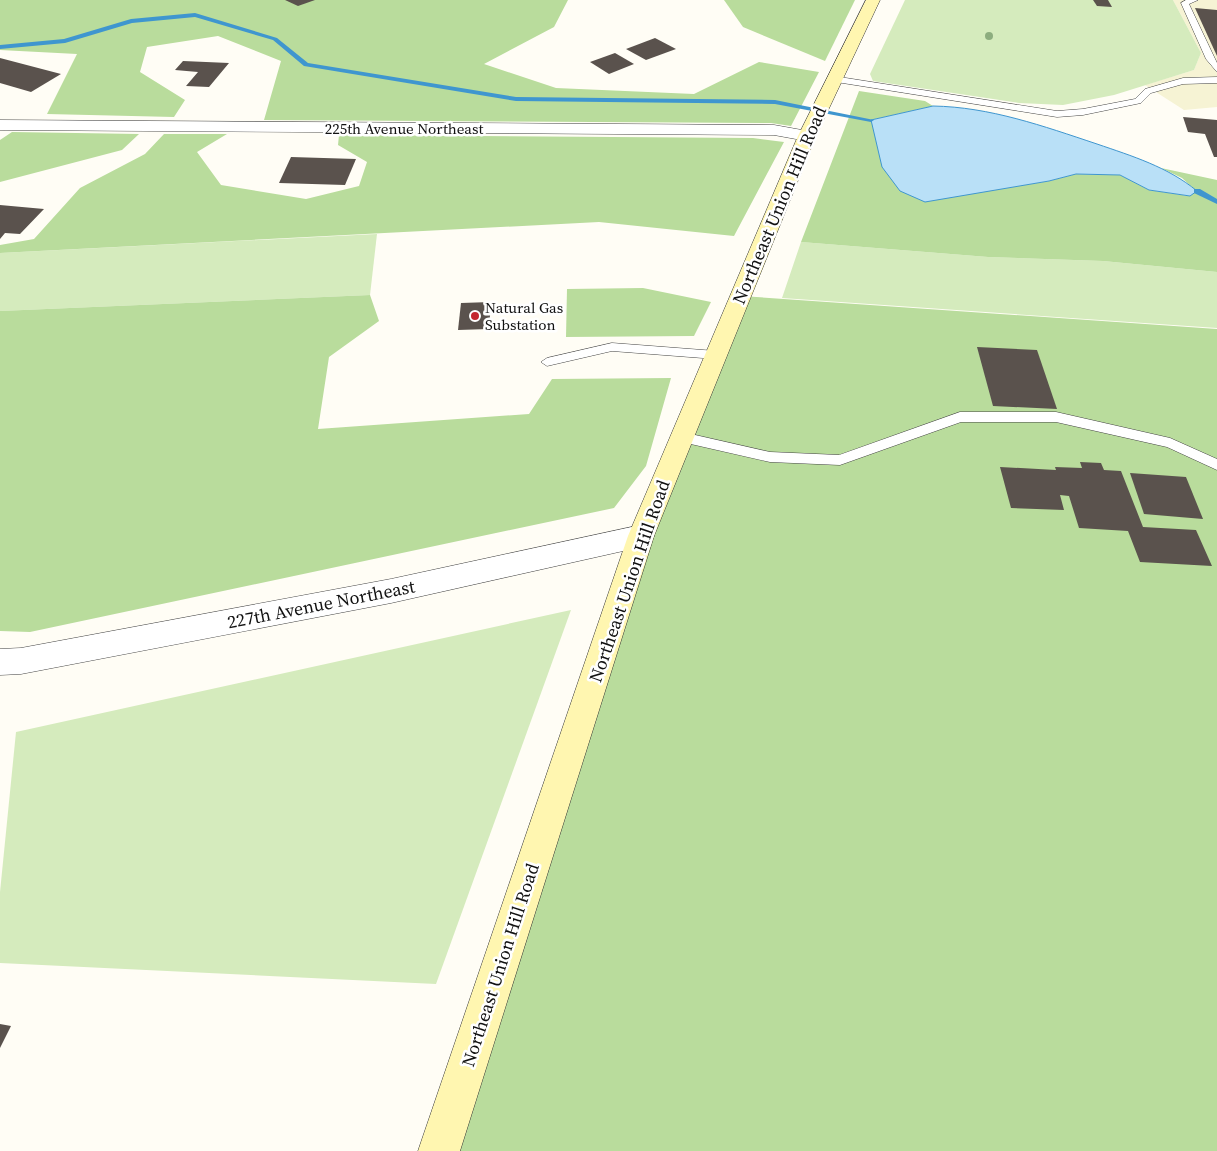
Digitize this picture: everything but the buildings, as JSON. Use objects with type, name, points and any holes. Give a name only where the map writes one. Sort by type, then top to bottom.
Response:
[{"type":"street","name":"Northeast Union Hill Road","points":[[439,1151],[641,536],[807,136],[873,0]]},
{"type":"street","name":"225th Avenue Northeast","points":[[0,125],[774,130],[807,136]]},
{"type":"street","name":"227th Avenue Northeast","points":[[0,662],[21,661],[391,591],[641,536]]},
{"type":"lane","points":[[1194,0],[1185,2],[1210,58],[1217,69]]},
{"type":"lane","points":[[833,79],[1057,114],[1083,112],[1138,101],[1148,90],[1183,82],[1217,80]]},
{"type":"lane","points":[[547,362],[612,347],[716,355]]},
{"type":"lane","points":[[682,437],[770,457],[840,460],[960,417],[1056,417],[1170,443],[1217,465]]},
{"type":"shaded area","points":[[1173,0],[1217,0],[1217,107],[1184,110],[1145,85],[1194,70],[1201,53]]},
{"type":"green space","points":[[0,0],[568,0],[554,27],[484,64],[556,88],[694,94],[759,62],[819,72],[791,126],[771,123],[264,120],[281,61],[218,36],[147,47],[140,72],[185,100],[174,117],[47,114],[77,54],[0,50]]},
{"type":"green space","points":[[724,0],[855,0],[825,61],[743,27]]},
{"type":"green space","points":[[905,0],[1173,0],[1201,53],[1194,70],[1114,95],[1063,105],[1019,103],[873,81],[870,74]]},
{"type":"green space","points":[[859,91],[925,101],[933,106],[871,120],[993,190],[1049,181],[1076,174],[1120,175],[1149,190],[1189,196],[1196,191],[1182,178],[1161,168],[1217,180],[1217,272],[1103,261],[988,257],[801,242]]},
{"type":"green space","points":[[12,132],[139,134],[122,150],[0,182],[0,140]]},
{"type":"green space","points":[[164,134],[227,134],[197,152],[221,185],[306,199],[359,186],[367,162],[338,145],[339,135],[753,138],[784,142],[734,236],[599,222],[0,253],[0,245],[34,239],[80,188],[145,154]]},
{"type":"green space","points":[[377,234],[370,295],[0,311],[0,253]]},
{"type":"green space","points":[[801,242],[988,257],[1103,261],[1217,272],[1217,328],[782,298]]},
{"type":"green space","points":[[643,288],[711,302],[694,336],[566,337],[567,289]]},
{"type":"green space","points":[[370,295],[379,321],[329,357],[318,429],[529,414],[552,379],[671,378],[646,466],[614,508],[30,632],[0,631],[0,311]]},
{"type":"green space","points":[[741,296],[1217,329],[1217,1151],[439,1151],[641,536]]},
{"type":"green space","points":[[571,610],[436,984],[0,963],[0,892],[16,732]]},
{"type":"water","points":[[933,106],[954,107],[996,114],[1057,131],[1149,163],[1174,175],[1197,191],[1190,196],[1149,190],[1120,175],[1076,174],[1049,181],[925,202],[900,191],[882,167],[871,120]]},
{"type":"waterway","points":[[0,47],[65,41],[131,21],[195,15],[275,39],[306,65],[516,99],[775,102],[871,120]]},
{"type":"waterway","points":[[1197,191],[1217,202]]},
{"type":"place","name":"Natural Gas Substation","points":[[475,316]]}]
